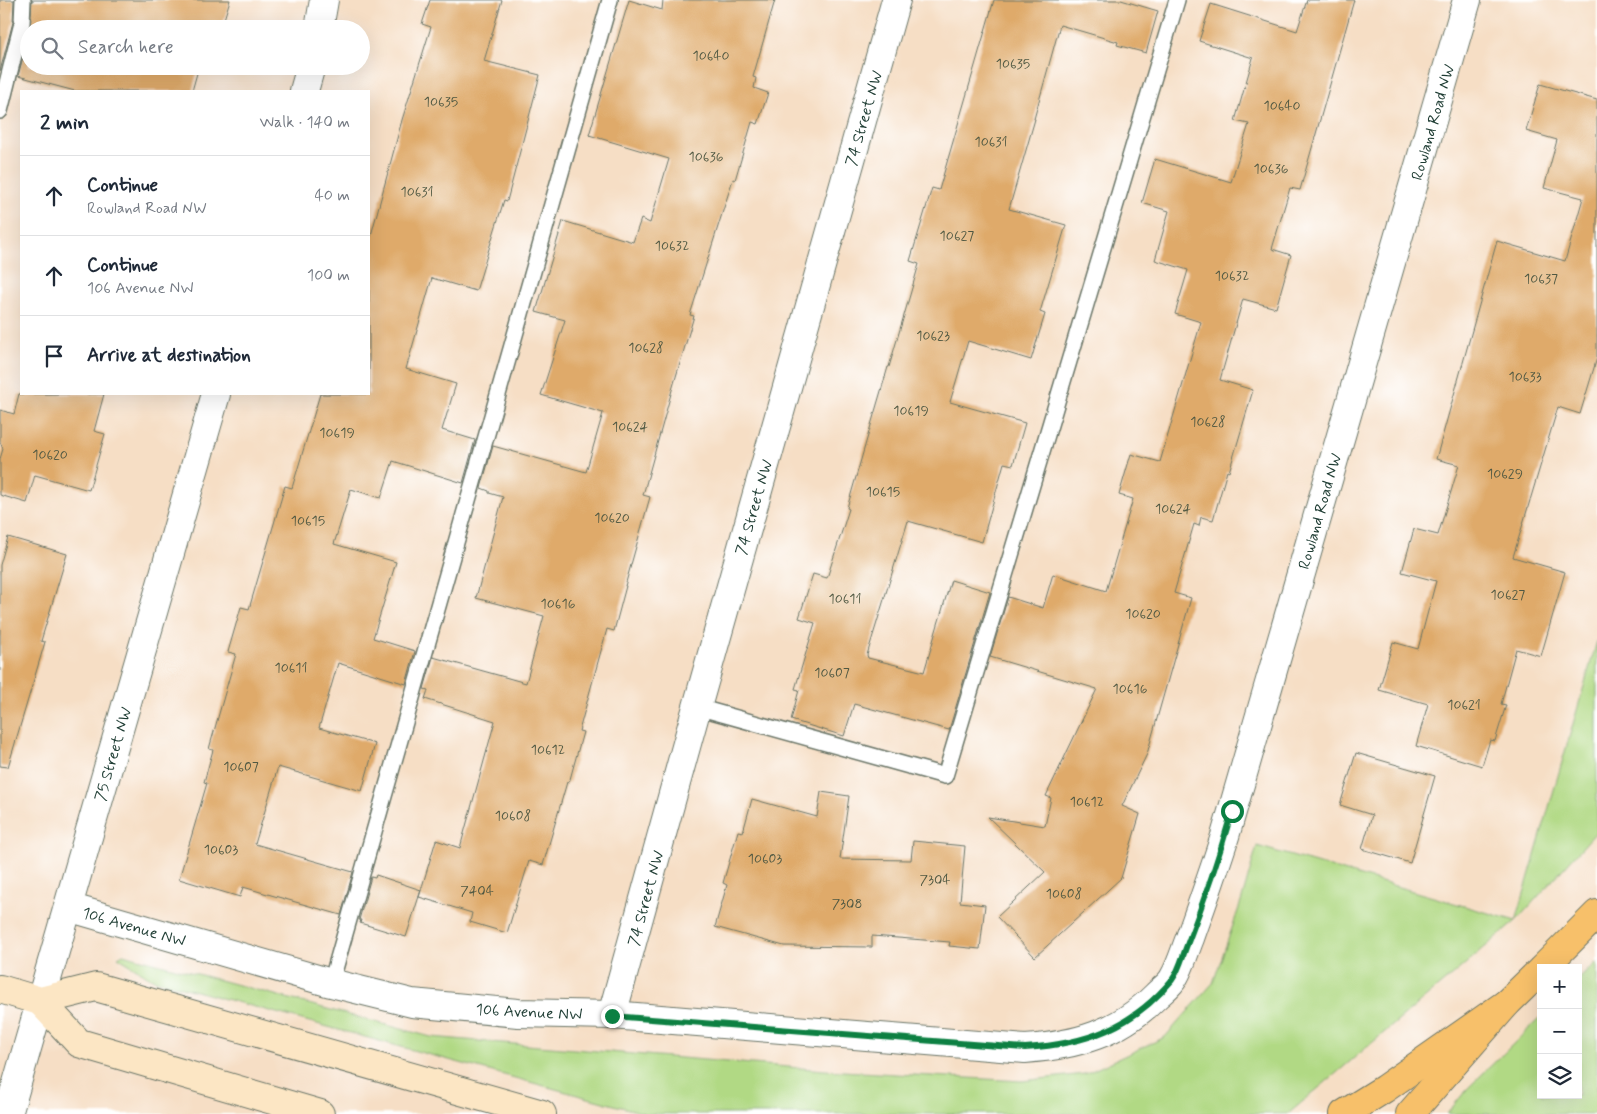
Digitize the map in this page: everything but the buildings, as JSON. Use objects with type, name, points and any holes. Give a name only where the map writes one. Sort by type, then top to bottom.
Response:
[{"type":"main road","points":[[1547,964],[1597,914]]},
{"type":"main road","points":[[1410,1114],[1507,1003],[1537,974]]},
{"type":"main road","points":[[40,1001],[96,987],[542,1114]]},
{"type":"main road","points":[[0,989],[40,1001],[79,1043],[303,1112]]},
{"type":"main road","points":[[1344,1114],[1384,1089],[1507,1003]]},
{"type":"street","points":[[321,20],[324,0]]},
{"type":"street","name":"74 Street NW","points":[[612,1016],[896,0]]},
{"type":"street","name":"Rowland Road NW","points":[[1143,1009],[1174,978],[1207,892],[1225,836],[1467,0]]},
{"type":"street","points":[[304,90],[308,75]]},
{"type":"street","name":"75 Street NW","points":[[8,1114],[216,395]]},
{"type":"street","name":"106 Avenue NW","points":[[68,907],[331,982],[412,1002],[518,1013],[612,1016],[1025,1048],[1053,1047],[1080,1041],[1109,1030],[1143,1009]]},
{"type":"lane","points":[[22,20],[23,0]]},
{"type":"lane","points":[[331,982],[610,0]]},
{"type":"lane","points":[[697,707],[945,776],[1177,0]]},
{"type":"lane","points":[[0,111],[20,31]]},
{"type":"green space","points":[[1597,641],[1597,831],[1516,921]]},
{"type":"green space","points":[[1257,846],[1516,921],[1288,1114],[647,1114],[152,979],[118,957],[123,954],[431,1037],[824,1070],[1022,1081],[1085,1074],[1165,1037],[1213,983],[1241,902]]},
{"type":"green space","points":[[1597,962],[1597,1114],[1447,1114],[1467,1089],[1537,1021],[1537,1099],[1582,1099],[1582,976]]},
{"type":"route","points":[[612,1016],[1025,1048],[1053,1047],[1080,1041],[1124,1022],[1143,1009],[1174,978],[1207,892],[1232,811]]}]
